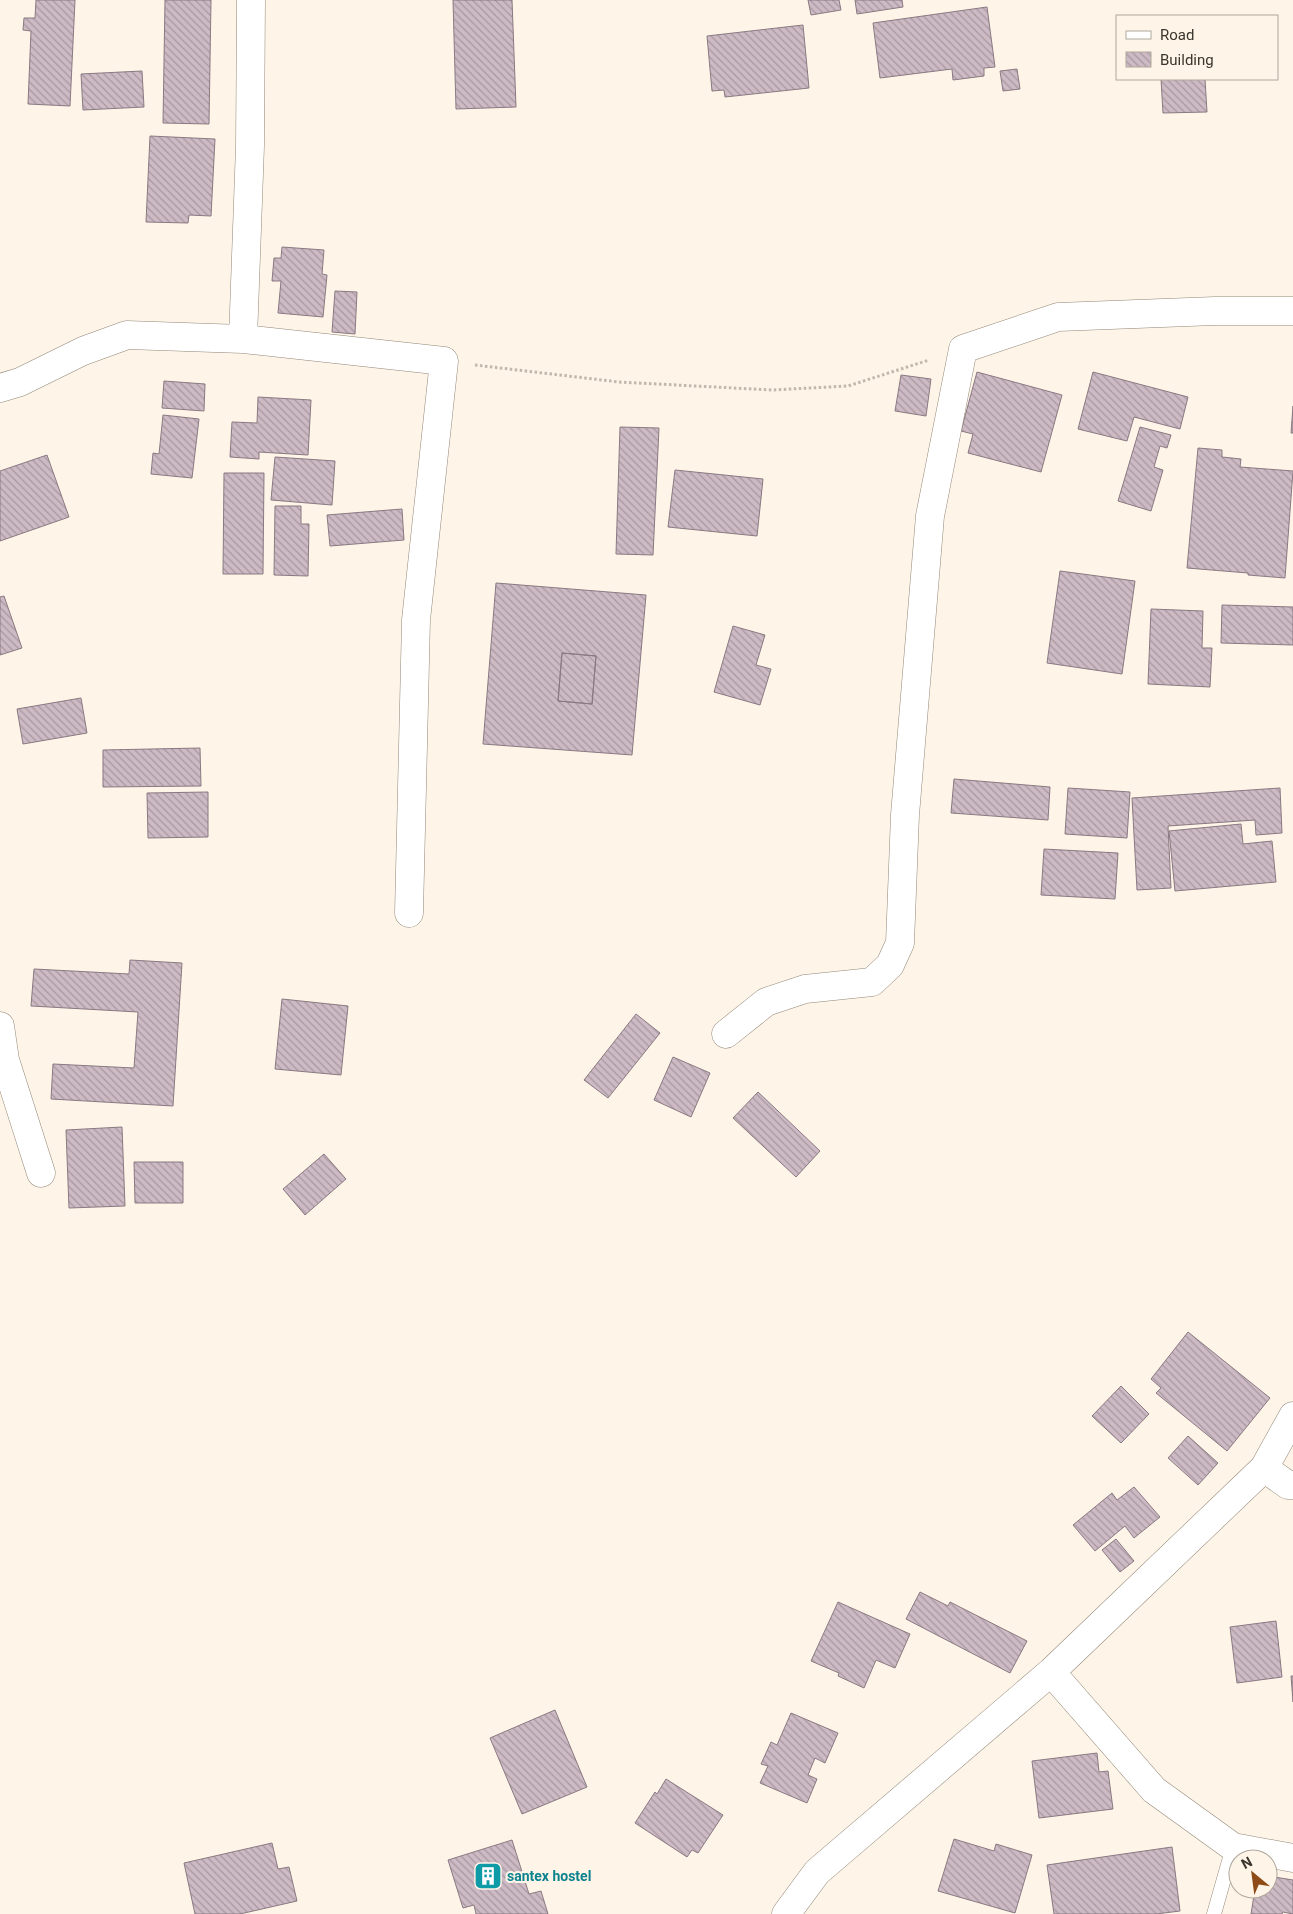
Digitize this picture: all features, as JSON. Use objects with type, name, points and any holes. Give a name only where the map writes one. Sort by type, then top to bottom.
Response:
[{"type":"street","points":[[243,340],[250,146],[251,0]]},
{"type":"street","points":[[726,1034],[766,1002],[774,999],[805,989],[872,982],[890,965],[900,943],[905,815],[930,516],[962,350],[1058,317],[1215,311],[1293,311]]},
{"type":"street","points":[[0,388],[20,382],[83,351],[126,335],[243,340],[444,361],[416,620],[409,913]]},
{"type":"street","points":[[0,1026],[5,1060],[41,1173]]},
{"type":"street","points":[[786,1914],[817,1872],[1051,1672],[1264,1468],[1293,1416]]},
{"type":"street","points":[[1264,1468],[1288,1485],[1293,1485]]},
{"type":"street","points":[[1051,1672],[1154,1790],[1233,1847],[1293,1858]]},
{"type":"lane","points":[[1214,1914],[1233,1847]]},
{"type":"path","points":[[444,361],[619,382],[772,390],[848,386],[962,350]]},
{"type":"building","points":[[36,0],[75,0],[70,106],[28,104],[31,31],[23,30],[24,18],[35,18]]},
{"type":"building","points":[[165,0],[211,0],[209,124],[163,123]]},
{"type":"building","points":[[453,0],[512,0],[516,107],[456,109]]},
{"type":"building","points":[[808,0],[839,0],[841,10],[811,15]]},
{"type":"building","points":[[855,0],[902,0],[903,7],[857,14]]},
{"type":"building","points":[[987,7],[995,67],[984,68],[984,76],[953,80],[952,69],[880,78],[873,23]]},
{"type":"building","points":[[803,25],[809,88],[725,97],[724,90],[712,91],[707,36]]},
{"type":"building","points":[[1017,69],[1020,89],[1003,91],[1000,71]]},
{"type":"building","points":[[142,71],[144,107],[83,110],[81,74]]},
{"type":"building","points":[[1161,80],[1205,80],[1207,112],[1163,113]]},
{"type":"building","points":[[150,136],[215,139],[211,216],[189,215],[188,223],[146,222]]},
{"type":"building","points":[[282,247],[324,250],[322,274],[327,275],[323,317],[278,313],[281,281],[272,281],[274,258],[281,258]]},
{"type":"building","points":[[335,291],[357,292],[355,334],[332,332]]},
{"type":"building","points":[[977,372],[1062,395],[1041,472],[968,453],[973,434],[961,431]]},
{"type":"building","points":[[1093,372],[1188,397],[1180,429],[1134,417],[1127,441],[1078,429]]},
{"type":"building","points":[[901,375],[931,379],[926,416],[895,411]]},
{"type":"building","points":[[164,381],[205,384],[204,411],[162,408]]},
{"type":"building","points":[[258,397],[311,400],[308,455],[259,452],[259,459],[230,457],[232,422],[257,423]]},
{"type":"building","points":[[1293,406],[1293,433],[1291,433]]},
{"type":"building","points":[[163,415],[199,419],[192,478],[151,474],[153,453],[159,454]]},
{"type":"building","points":[[620,427],[659,428],[653,555],[616,554]]},
{"type":"building","points":[[1140,427],[1171,435],[1167,448],[1160,446],[1154,467],[1163,470],[1151,511],[1118,501]]},
{"type":"building","points":[[1198,448],[1222,450],[1222,457],[1241,459],[1240,467],[1293,471],[1285,578],[1187,568]]},
{"type":"building","points":[[47,455],[69,517],[0,541],[0,471]]},
{"type":"building","points":[[275,457],[335,461],[332,505],[271,500]]},
{"type":"building","points":[[675,470],[763,479],[757,536],[668,527]]},
{"type":"building","points":[[224,473],[264,473],[263,574],[223,574]]},
{"type":"building","points":[[275,506],[301,506],[301,524],[309,524],[308,576],[274,575]]},
{"type":"building","points":[[402,509],[404,540],[330,546],[327,515]]},
{"type":"building","points":[[1060,571],[1135,581],[1122,674],[1047,663]]},
{"type":"building","points":[[496,583],[646,595],[632,755],[483,744]],"holes":[[[562,653],[596,656],[592,704],[558,701]]]},
{"type":"building","points":[[4,596],[22,648],[0,655],[0,597]]},
{"type":"building","points":[[1222,605],[1293,607],[1293,645],[1221,643]]},
{"type":"building","points":[[1151,609],[1203,611],[1202,648],[1212,648],[1210,687],[1148,684]]},
{"type":"building","points":[[733,626],[765,635],[756,665],[771,669],[760,705],[714,692]]},
{"type":"building","points":[[562,653],[596,656],[592,704],[558,701]]},
{"type":"building","points":[[81,698],[87,733],[23,744],[17,709]]},
{"type":"building","points":[[200,748],[201,786],[103,787],[103,750]]},
{"type":"building","points":[[954,779],[1050,787],[1048,820],[951,813]]},
{"type":"building","points":[[1068,788],[1130,792],[1127,838],[1065,834]]},
{"type":"building","points":[[1280,788],[1282,833],[1256,835],[1255,820],[1168,826],[1171,888],[1137,890],[1132,798]]},
{"type":"building","points":[[208,792],[208,837],[148,838],[147,793]]},
{"type":"building","points":[[1241,824],[1243,844],[1272,841],[1276,882],[1175,891],[1169,831]]},
{"type":"building","points":[[1044,849],[1118,853],[1115,899],[1041,895]]},
{"type":"building","points":[[130,960],[182,963],[173,1106],[51,1099],[53,1064],[134,1068],[138,1012],[31,1006],[34,969],[129,974]]},
{"type":"building","points":[[282,999],[348,1006],[341,1075],[275,1069]]},
{"type":"building","points":[[636,1014],[660,1033],[608,1098],[584,1080]]},
{"type":"building","points":[[673,1057],[710,1073],[691,1117],[654,1100]]},
{"type":"building","points":[[758,1092],[820,1151],[796,1177],[733,1118]]},
{"type":"building","points":[[122,1127],[125,1206],[69,1208],[66,1130]]},
{"type":"building","points":[[324,1154],[346,1179],[305,1215],[283,1189]]},
{"type":"building","points":[[134,1162],[183,1162],[183,1203],[135,1203]]},
{"type":"building","points":[[1188,1332],[1270,1398],[1227,1451],[1156,1393],[1161,1388],[1151,1379]]},
{"type":"building","points":[[1121,1386],[1149,1414],[1121,1443],[1092,1416]]},
{"type":"building","points":[[1188,1436],[1218,1463],[1198,1485],[1168,1458]]},
{"type":"building","points":[[1134,1487],[1160,1517],[1134,1538],[1125,1526],[1095,1551],[1073,1525],[1112,1493],[1117,1500]]},
{"type":"building","points":[[1116,1539],[1134,1561],[1120,1572],[1102,1550]]},
{"type":"building","points":[[920,1592],[948,1606],[950,1602],[1027,1641],[1010,1673],[906,1619]]},
{"type":"building","points":[[838,1602],[910,1634],[895,1668],[876,1660],[864,1688],[838,1676],[839,1673],[811,1661]]},
{"type":"building","points":[[1276,1621],[1282,1677],[1237,1683],[1230,1627]]},
{"type":"building","points":[[1291,1676],[1293,1676],[1293,1702]]},
{"type":"building","points":[[555,1710],[587,1787],[522,1814],[490,1738]]},
{"type":"building","points":[[791,1713],[838,1733],[825,1763],[815,1758],[808,1775],[817,1779],[807,1803],[760,1783],[768,1766],[761,1764],[771,1742],[777,1745]]},
{"type":"building","points":[[1097,1753],[1099,1772],[1108,1771],[1113,1809],[1039,1818],[1032,1761]]},
{"type":"building","points":[[666,1779],[723,1815],[698,1853],[692,1850],[687,1857],[635,1823],[655,1792],[657,1794]]},
{"type":"building","points":[[954,1839],[994,1851],[996,1844],[1032,1855],[1015,1913],[938,1891]]},
{"type":"building","name":"santex hostel","points":[[512,1840],[529,1894],[541,1891],[548,1914],[476,1914],[474,1905],[463,1908],[448,1860]]},
{"type":"building","points":[[272,1843],[278,1869],[289,1867],[297,1901],[240,1914],[195,1914],[184,1863]]},
{"type":"building","points":[[1172,1847],[1180,1911],[1156,1914],[1054,1914],[1047,1865]]},
{"type":"building","points":[[1278,1878],[1293,1880],[1293,1914],[1283,1912],[1282,1914],[1251,1914],[1253,1899],[1278,1899]]},
{"type":"place","name":"santex hostel","points":[[488,1876]]}]
